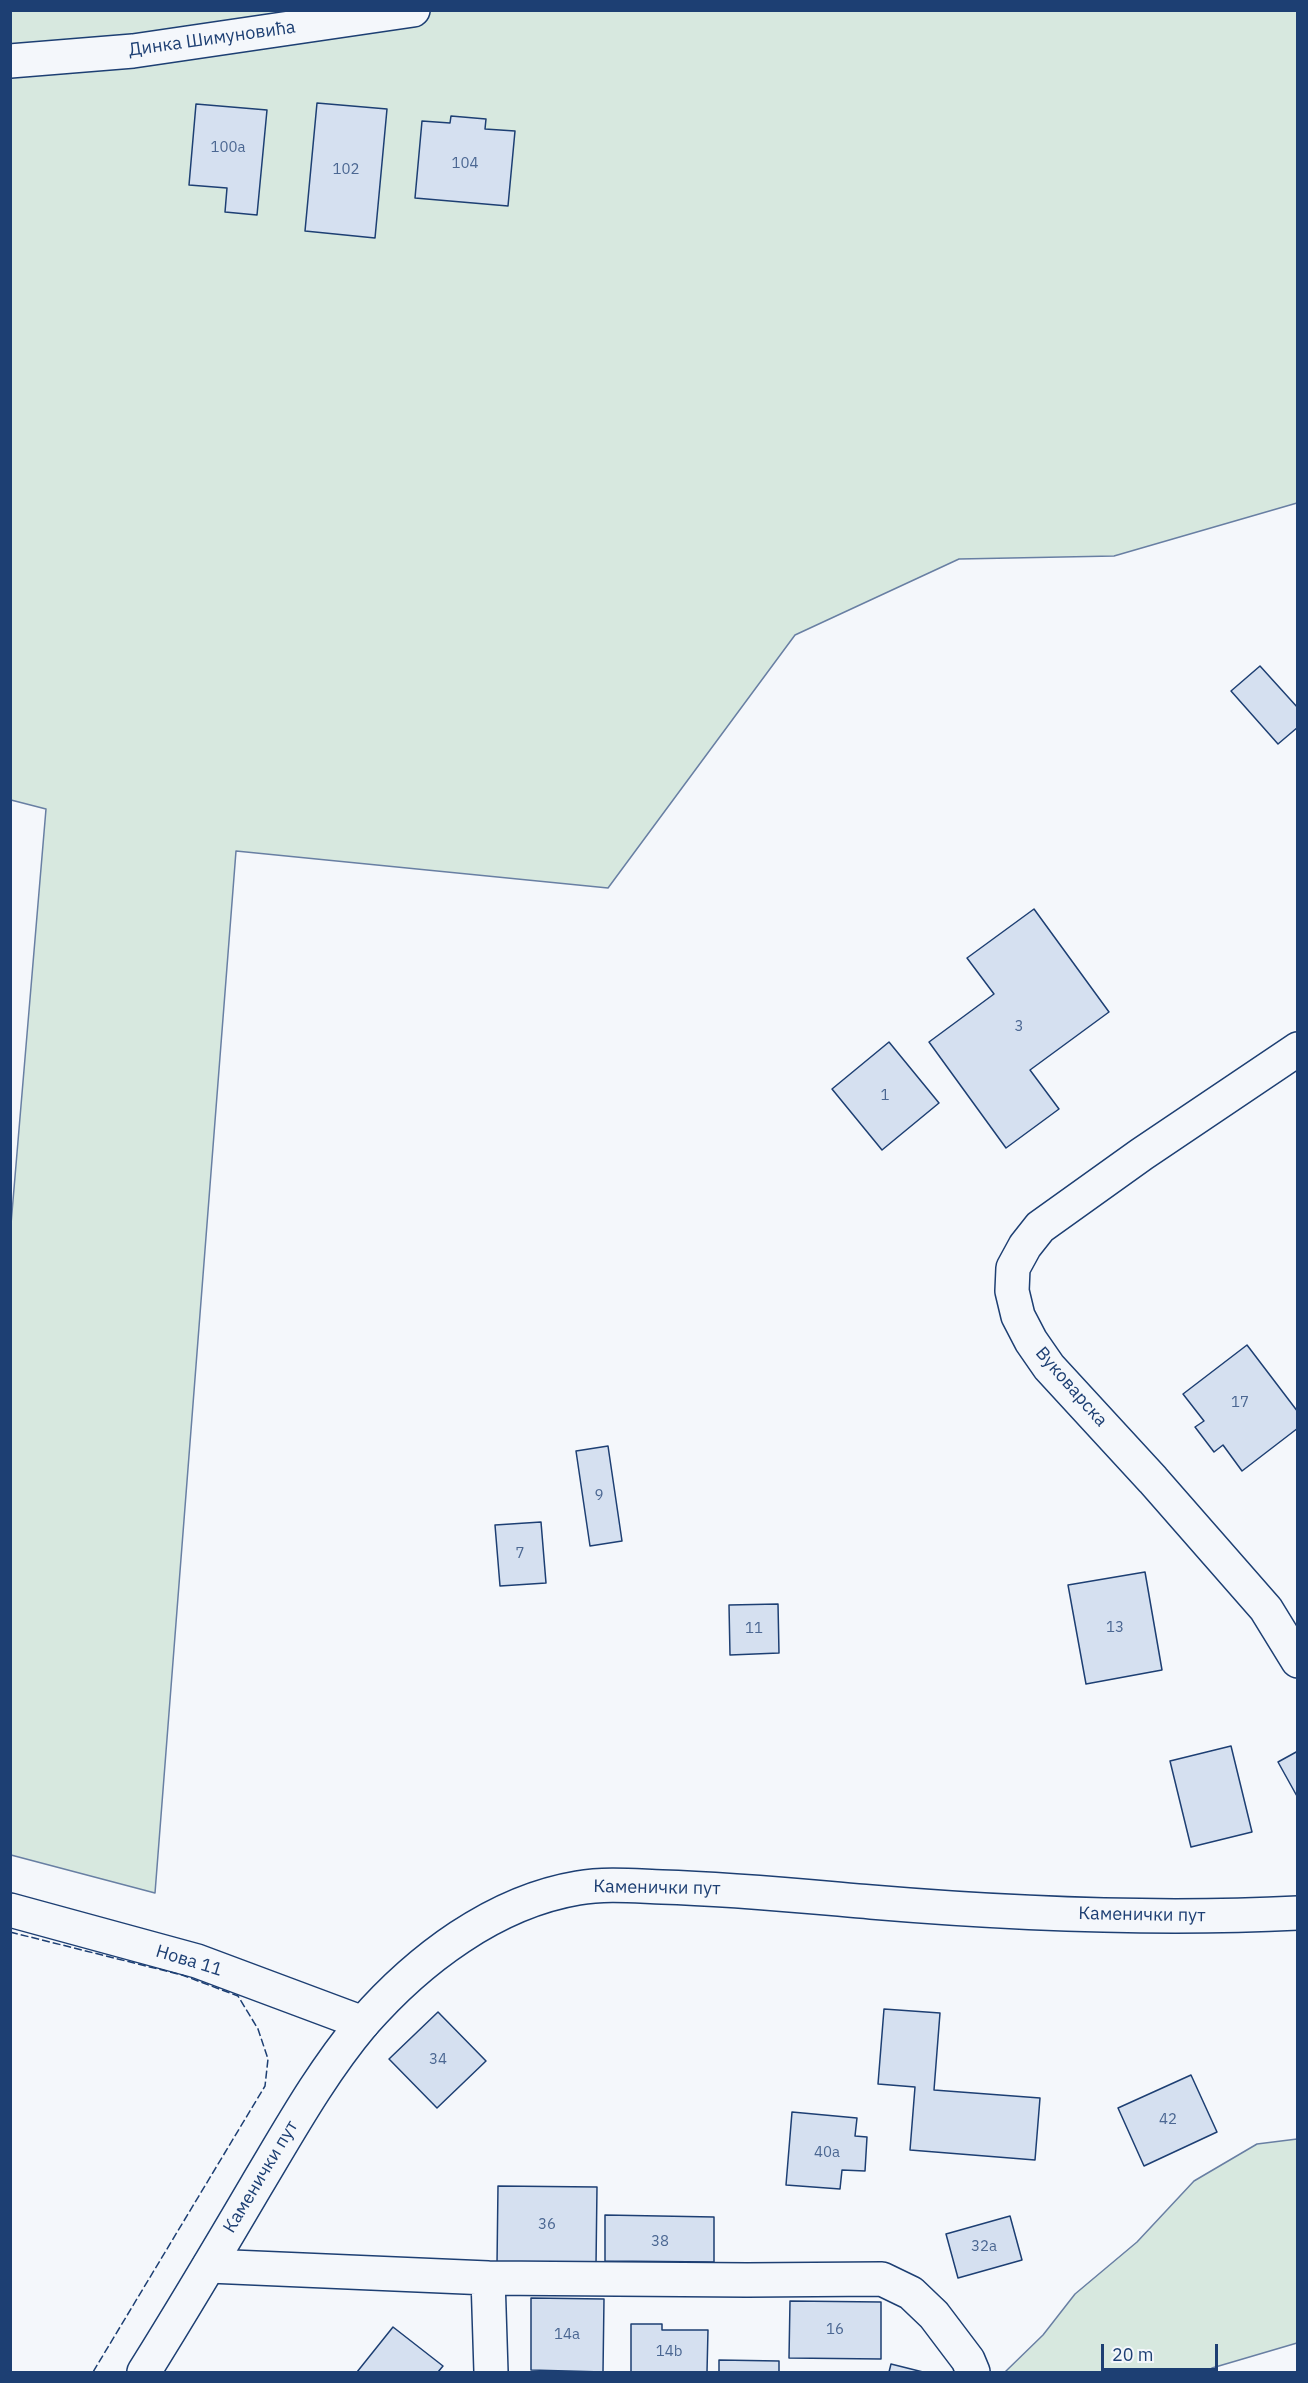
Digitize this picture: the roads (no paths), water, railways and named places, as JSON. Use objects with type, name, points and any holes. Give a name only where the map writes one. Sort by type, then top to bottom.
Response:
[{"type":"street","name":"Динка Шимуновића","points":[[10,61],[133,51],[413,10]]},
{"type":"street","name":"Вуковарска","points":[[1298,1049],[1142,1154],[1040,1227],[1025,1246],[1013,1268],[1012,1291],[1018,1316],[1031,1341],[1049,1367],[1154,1480],[1266,1609],[1298,1661]]},
{"type":"street","name":"Каменички пут","points":[[144,2373],[306,2101],[363,2023],[412,1974],[445,1946],[486,1922],[533,1900],[579,1888],[621,1886],[734,1889],[1041,1914],[1215,1917],[1298,1912]]},
{"type":"street","name":"Нова 11","points":[[10,1910],[197,1961],[363,2023]]},
{"type":"street","points":[[209,2266],[488,2278],[882,2279],[911,2293],[934,2315],[968,2360],[973,2373]]},
{"type":"street","points":[[488,2278],[491,2373]]}]
